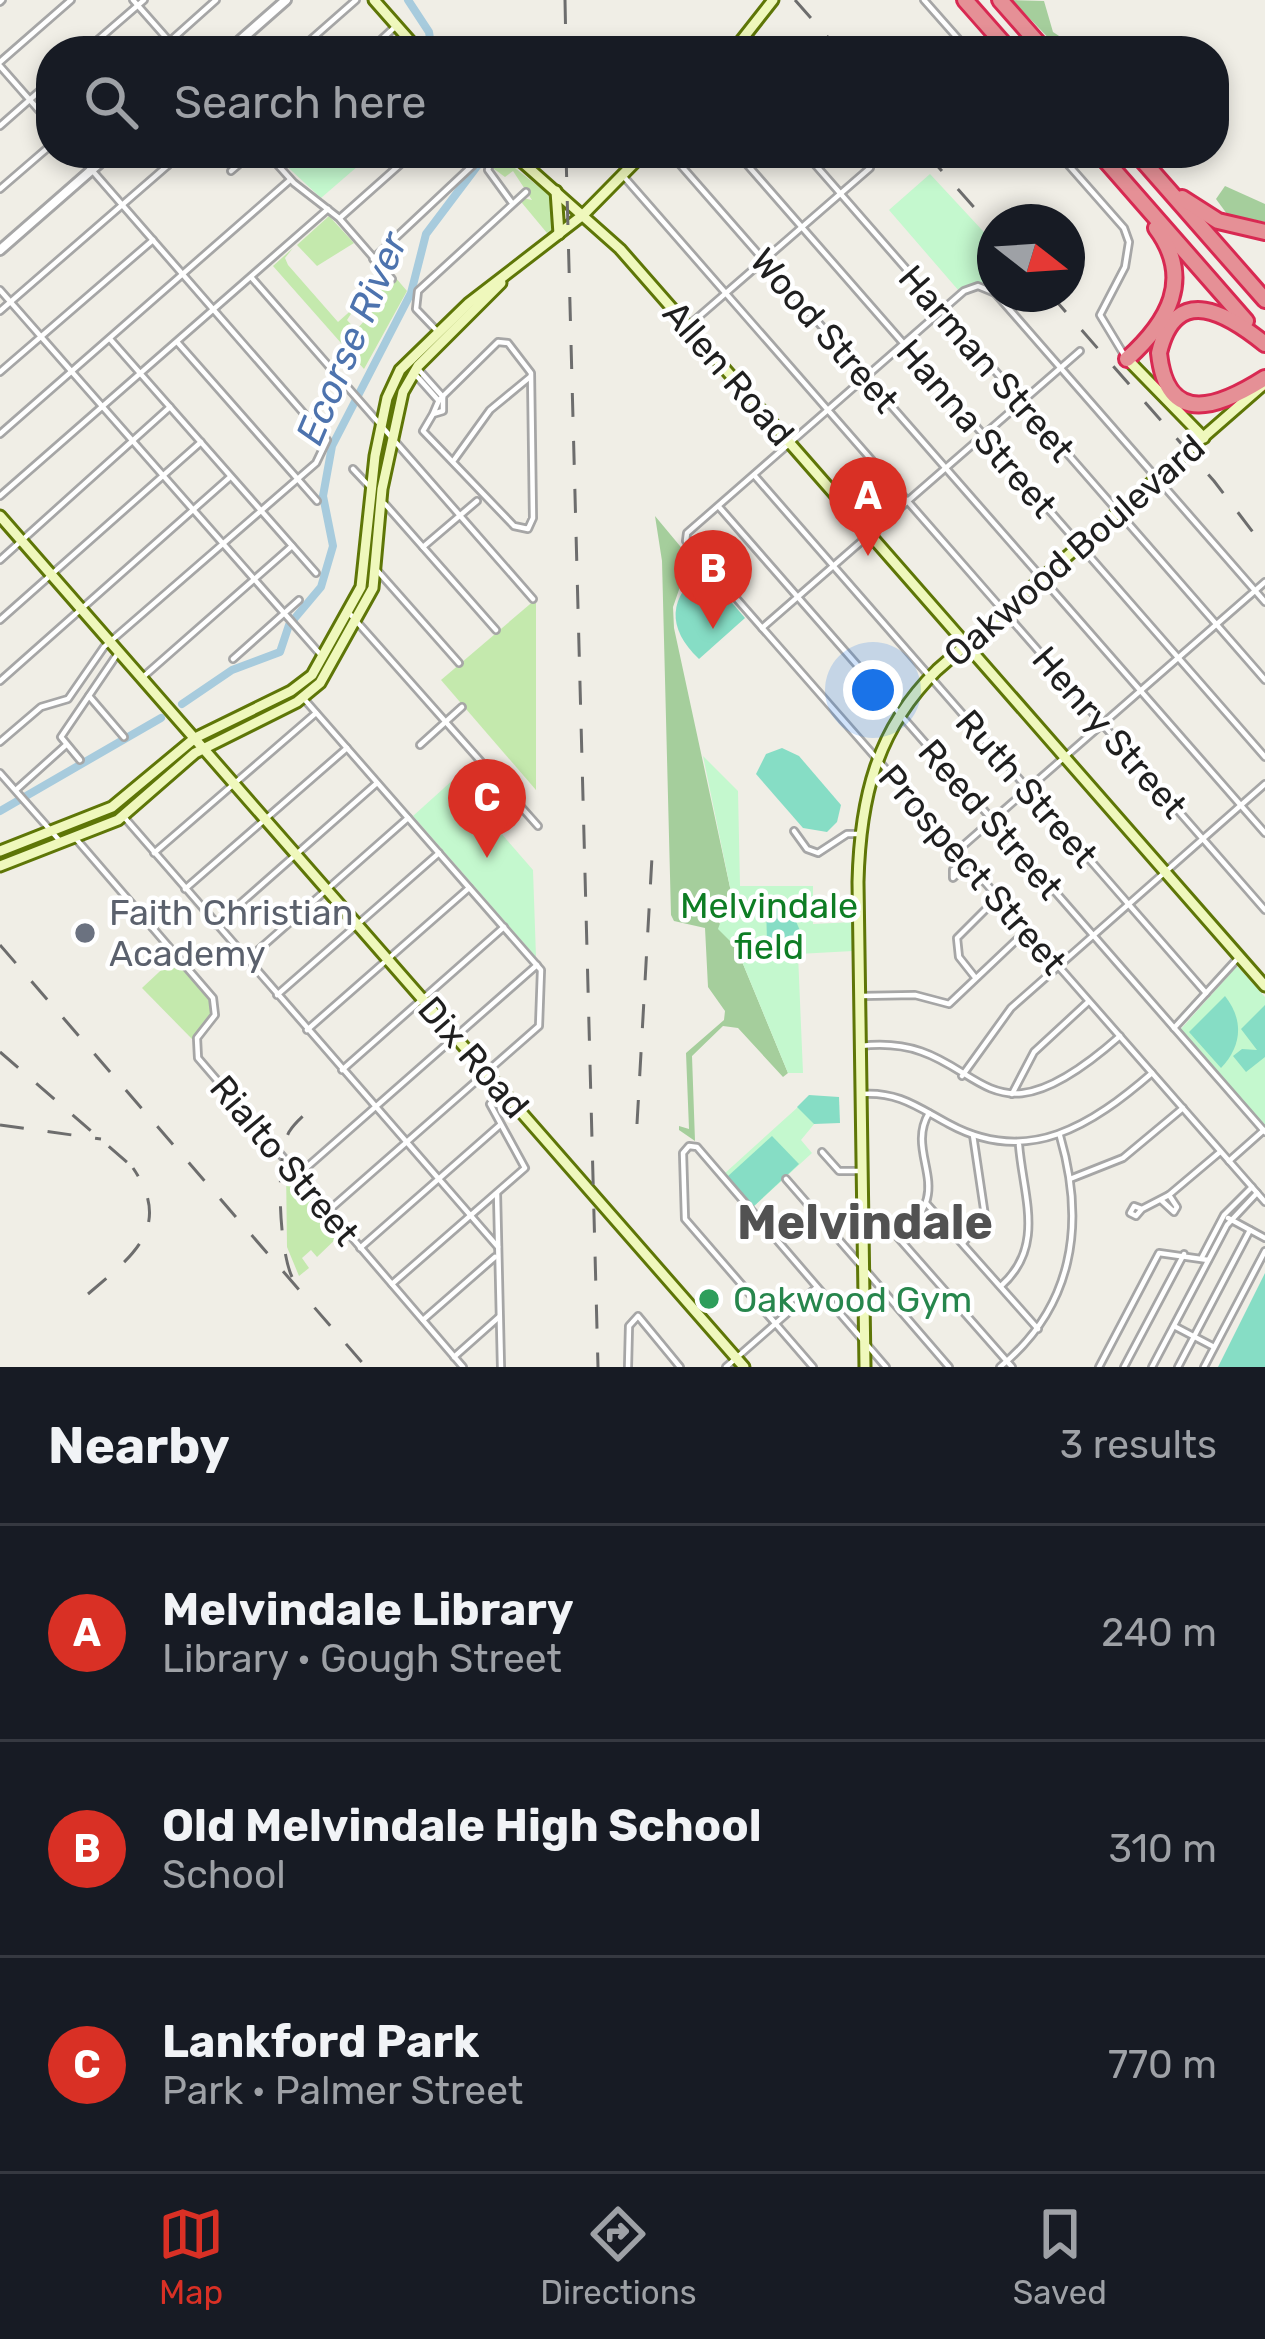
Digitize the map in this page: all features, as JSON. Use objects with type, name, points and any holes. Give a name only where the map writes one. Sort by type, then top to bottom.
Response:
[{"type":"highway","points":[[965,0],[997,36]]},
{"type":"highway","points":[[1000,0],[1032,36]]},
{"type":"highway","points":[[1110,168],[1161,235],[1175,270],[1167,316],[1127,359]]},
{"type":"highway","points":[[1112,168],[1265,343]]},
{"type":"highway","points":[[1150,168],[1265,300]]},
{"type":"highway","points":[[1153,168],[1201,212],[1265,232]]},
{"type":"highway","points":[[1264,386],[1220,404],[1193,405],[1169,386],[1159,353],[1174,324],[1204,310],[1236,318],[1265,343]]},
{"type":"main road","points":[[374,0],[406,36]]},
{"type":"main road","points":[[745,36],[773,0]]},
{"type":"main road","name":"Allen Road","points":[[529,168],[583,215],[688,326],[1265,986]]},
{"type":"main road","points":[[300,693],[354,618],[381,426],[400,370],[583,215],[629,168]]},
{"type":"main road","points":[[556,191],[559,235]]},
{"type":"main road","points":[[0,851],[59,840],[124,817],[183,755],[300,693],[333,666],[377,570],[391,438],[415,371],[441,335]]},
{"type":"main road","points":[[1127,359],[1204,438]]},
{"type":"main road","name":"Oakwood Boulevard","points":[[865,1367],[859,837],[875,758],[899,714],[931,676],[1264,386]]},
{"type":"main road","points":[[1177,413],[1197,425],[1216,426]]},
{"type":"main road","name":"Dix Road","points":[[0,516],[740,1363]]},
{"type":"main road","points":[[0,866],[50,831],[117,805],[159,777]]},
{"type":"street","points":[[36,107],[0,64],[71,0]]},
{"type":"street","points":[[175,36],[216,0]]},
{"type":"street","points":[[245,36],[286,0]]},
{"type":"street","points":[[315,36],[356,0]]},
{"type":"street","points":[[924,0],[956,36]]},
{"type":"street","points":[[102,36],[138,2],[165,36]]},
{"type":"street","points":[[386,36],[397,26]]},
{"type":"street","points":[[0,126],[36,95]]},
{"type":"street","points":[[0,189],[36,158]]},
{"type":"street","points":[[0,250],[93,168]]},
{"type":"street","points":[[0,311],[165,168]]},
{"type":"street","points":[[232,171],[235,168]]},
{"type":"street","points":[[280,168],[339,218],[392,279]]},
{"type":"street","points":[[339,218],[396,168]]},
{"type":"street","points":[[374,259],[470,168]]},
{"type":"street","points":[[488,168],[511,197],[511,207]]},
{"type":"street","name":"Wood Street","points":[[683,168],[1265,833]]},
{"type":"street","name":"Hanna Street","points":[[750,168],[1265,757]]},
{"type":"street","name":"Harman Street","points":[[818,168],[1265,680]]},
{"type":"street","points":[[688,326],[869,168]]},
{"type":"street","points":[[1071,168],[1127,235],[1126,263],[1100,311],[1104,330],[1127,359]]},
{"type":"street","points":[[0,742],[41,707],[68,699],[115,647],[317,461],[327,440],[91,170]]},
{"type":"street","name":"Henry Street","points":[[622,175],[1265,910]]},
{"type":"street","points":[[0,434],[290,180]]},
{"type":"street","points":[[441,335],[415,301],[430,278],[526,192]]},
{"type":"street","points":[[0,496],[328,209]]},
{"type":"street","points":[[0,372],[153,240]]},
{"type":"street","points":[[251,277],[533,599]]},
{"type":"street","points":[[718,506],[964,290],[977,287]]},
{"type":"street","points":[[0,290],[333,666]]},
{"type":"street","points":[[1011,312],[1265,602]]},
{"type":"street","points":[[109,338],[316,574]]},
{"type":"street","points":[[415,371],[441,399],[443,411],[433,414],[423,430],[517,529],[531,526],[530,376],[500,341],[441,399]]},
{"type":"street","points":[[177,342],[317,501]]},
{"type":"street","points":[[762,628],[1080,351]]},
{"type":"street","points":[[454,460],[490,410],[530,376]]},
{"type":"street","points":[[0,560],[170,407]]},
{"type":"street","points":[[0,620],[201,442]]},
{"type":"street","points":[[353,469],[496,630]]},
{"type":"street","name":"Ruth Street","points":[[754,475],[1206,993]]},
{"type":"street","points":[[0,681],[231,477]]},
{"type":"street","points":[[423,548],[478,501]]},
{"type":"street","name":"Prospect Street","points":[[718,506],[687,533],[688,543],[957,851],[965,866],[998,897],[1265,1202]]},
{"type":"street","name":"Reed Street","points":[[718,506],[1265,1131]]},
{"type":"street","points":[[142,678],[292,546]]},
{"type":"street","points":[[365,558],[459,663]]},
{"type":"street","points":[[957,851],[1265,582]]},
{"type":"street","points":[[233,659],[290,620],[299,600]]},
{"type":"street","points":[[354,618],[538,826]]},
{"type":"street","points":[[80,760],[61,737],[115,647]]},
{"type":"street","points":[[300,693],[537,965],[542,1022],[328,1211]]},
{"type":"street","points":[[89,696],[124,736]]},
{"type":"street","points":[[420,745],[462,707]]},
{"type":"street","points":[[154,853],[316,713]]},
{"type":"street","points":[[18,793],[66,745]]},
{"type":"street","points":[[185,889],[347,748]]},
{"type":"street","points":[[0,773],[59,840]]},
{"type":"street","points":[[216,925],[377,783]]},
{"type":"street","points":[[962,1076],[997,1023],[1265,784]]},
{"type":"street","points":[[117,805],[498,1251]]},
{"type":"street","points":[[247,960],[408,818]]},
{"type":"street","points":[[794,831],[814,852],[824,852],[841,838],[859,837]]},
{"type":"street","name":"Rialto Street","points":[[75,835],[213,998],[215,1015],[197,1038],[196,1054],[464,1367]]},
{"type":"street","points":[[277,995],[439,853]]},
{"type":"street","points":[[307,1030],[469,888]]},
{"type":"street","points":[[974,976],[958,957],[957,938],[998,897]]},
{"type":"street","points":[[342,1070],[504,927]]},
{"type":"street","points":[[861,996],[915,995],[946,1006],[1027,930]]},
{"type":"street","points":[[1174,1028],[1239,956]]},
{"type":"street","points":[[297,1176],[537,965]]},
{"type":"street","points":[[1012,1094],[1034,1052],[1089,1001]]},
{"type":"street","points":[[861,1046],[915,1051],[962,1076],[1012,1094],[1063,1082],[1120,1036]]},
{"type":"street","points":[[862,1094],[897,1096],[973,1135],[1018,1143],[1060,1136],[1100,1117],[1152,1073]]},
{"type":"street","points":[[391,1284],[525,1168],[490,1102],[502,1089]]},
{"type":"street","points":[[1070,1179],[1123,1159],[1183,1108]]},
{"type":"street","points":[[864,1234],[895,1234],[926,1203],[931,1180],[922,1131],[930,1112]]},
{"type":"street","points":[[360,1248],[501,1124]]},
{"type":"street","points":[[1229,1161],[1265,1131]]},
{"type":"street","points":[[963,1243],[985,1216],[973,1135]]},
{"type":"street","points":[[1000,1367],[1010,1364],[1039,1329],[1058,1297],[1070,1260],[1075,1219],[1060,1136]]},
{"type":"street","points":[[1000,1286],[1020,1264],[1029,1233],[1018,1143]]},
{"type":"street","points":[[813,1367],[685,1219],[683,1153],[688,1146],[697,1147],[886,1367]]},
{"type":"street","points":[[1142,1209],[1169,1196],[1221,1151]]},
{"type":"street","points":[[822,1152],[839,1171],[863,1171]]},
{"type":"street","points":[[786,1179],[949,1367]]},
{"type":"street","points":[[1152,1367],[1227,1217],[1254,1190]]},
{"type":"street","points":[[497,1193],[500,1367]]},
{"type":"street","points":[[1161,1200],[1174,1212],[1177,1207],[1169,1196]]},
{"type":"street","points":[[926,1203],[1039,1329]]},
{"type":"street","points":[[1227,1217],[1265,1238]]},
{"type":"street","points":[[1178,1367],[1250,1230]]},
{"type":"street","points":[[895,1234],[1010,1364]]},
{"type":"street","points":[[423,1320],[498,1251]]},
{"type":"street","points":[[1204,1367],[1265,1251]]},
{"type":"street","points":[[1099,1367],[1159,1253],[1205,1258]]},
{"type":"street","points":[[1124,1367],[1184,1254]]},
{"type":"street","points":[[726,1367],[740,1363],[818,1287]]},
{"type":"street","points":[[628,1367],[628,1326],[638,1316],[680,1367]]},
{"type":"street","points":[[454,1357],[500,1317]]},
{"type":"street","points":[[1174,1326],[1214,1347]]},
{"type":"green space","points":[[1012,0],[1044,1],[1053,32],[1059,36],[1047,36]]},
{"type":"green space","points":[[289,168],[356,168],[321,198]]},
{"type":"green space","points":[[493,168],[515,168],[553,198],[555,227],[547,233],[522,203],[523,198],[532,200],[513,171],[505,177]]},
{"type":"green space","points":[[930,174],[977,225],[977,284],[959,291],[889,210]]},
{"type":"green space","points":[[1225,186],[1265,204],[1265,222],[1227,214],[1216,199]]},
{"type":"green space","points":[[329,216],[354,243],[317,266],[297,245]]},
{"type":"green space","points":[[293,248],[285,258],[288,265],[338,322],[356,306],[347,320],[356,330],[378,306],[369,294],[395,277],[407,291],[364,369],[273,266]]},
{"type":"green space","points":[[655,516],[690,558],[673,607],[674,628],[731,892],[718,921],[736,947],[788,1073],[783,1077],[738,1028],[723,1026],[692,1056],[695,1141],[679,1130],[679,1126],[689,1129],[686,1053],[724,1020],[725,1011],[708,987],[705,928],[674,921],[671,915],[662,561]]},
{"type":"green space","points":[[704,570],[745,618],[699,659],[681,636],[676,613],[683,591]]},
{"type":"green space","points":[[536,599],[536,790],[441,680]]},
{"type":"green space","points":[[782,748],[799,756],[841,805],[837,822],[827,832],[803,828],[756,774],[766,754]]},
{"type":"green space","name":"Melvindale field","points":[[703,756],[738,791],[740,886],[813,886],[813,924],[852,922],[853,951],[798,954],[803,1073],[788,1073],[736,947],[718,929],[731,892]]},
{"type":"green space","points":[[454,779],[533,870],[536,957],[413,816]]},
{"type":"green space","points":[[766,905],[792,912],[804,940],[767,941]]},
{"type":"green space","points":[[174,958],[213,1004],[211,1019],[192,1039],[142,988]]},
{"type":"green space","points":[[1237,966],[1265,997],[1265,1128],[1180,1030]]},
{"type":"green space","points":[[1225,996],[1238,1033],[1221,1068],[1189,1032]]},
{"type":"green space","points":[[1265,1005],[1265,1057],[1246,1072],[1233,1056],[1242,1049],[1257,1050],[1241,1029]]},
{"type":"green space","points":[[809,1095],[839,1097],[840,1123],[814,1124],[797,1107]]},
{"type":"green space","points":[[798,1107],[815,1123],[801,1140],[812,1153],[753,1207],[724,1174]]},
{"type":"green space","points":[[772,1136],[799,1164],[753,1207],[727,1177]]},
{"type":"green space","points":[[286,1167],[342,1233],[317,1257],[311,1250],[302,1258],[309,1268],[299,1276],[287,1247]]},
{"type":"green space","points":[[1265,1273],[1265,1367],[1218,1367]]},
{"type":"waterway","name":"Ecorse River","points":[[408,0],[430,36]]},
{"type":"waterway","name":"Ecorse River","points":[[182,704],[232,670],[280,652],[289,625],[321,587],[333,546],[323,496],[332,446],[411,293],[426,234],[476,168]]},
{"type":"waterway","name":"Ecorse River","points":[[0,811],[161,718]]},
{"type":"railway","points":[[565,0],[566,36]]},
{"type":"railway","points":[[795,0],[827,36]]},
{"type":"railway","points":[[566,168],[598,1367]]},
{"type":"railway","points":[[939,168],[977,211]]},
{"type":"railway","points":[[1066,312],[1214,481],[1265,548]]},
{"type":"railway","points":[[637,1124],[652,857]]},
{"type":"railway","points":[[0,945],[366,1367]]},
{"type":"railway","points":[[0,1052],[128,1163]]},
{"type":"railway","points":[[292,1277],[282,1226],[282,1162],[289,1132],[316,1104]]},
{"type":"railway","points":[[0,1125],[101,1139]]},
{"type":"railway","points":[[88,1294],[132,1254],[148,1224],[145,1189],[133,1168]]},
{"type":"place","name":"Melvindale Library","points":[[868,556]]},
{"type":"place","name":"Old Melvindale High School","points":[[713,629]]},
{"type":"place","name":"Lankford Park","points":[[487,858]]},
{"type":"place","name":"Faith Christian Academy","points":[[85,933]]},
{"type":"place","name":"Oakwood Gym","points":[[709,1299]]},
{"type":"district","name":"Melvindale","points":[[865,1222]]}]
